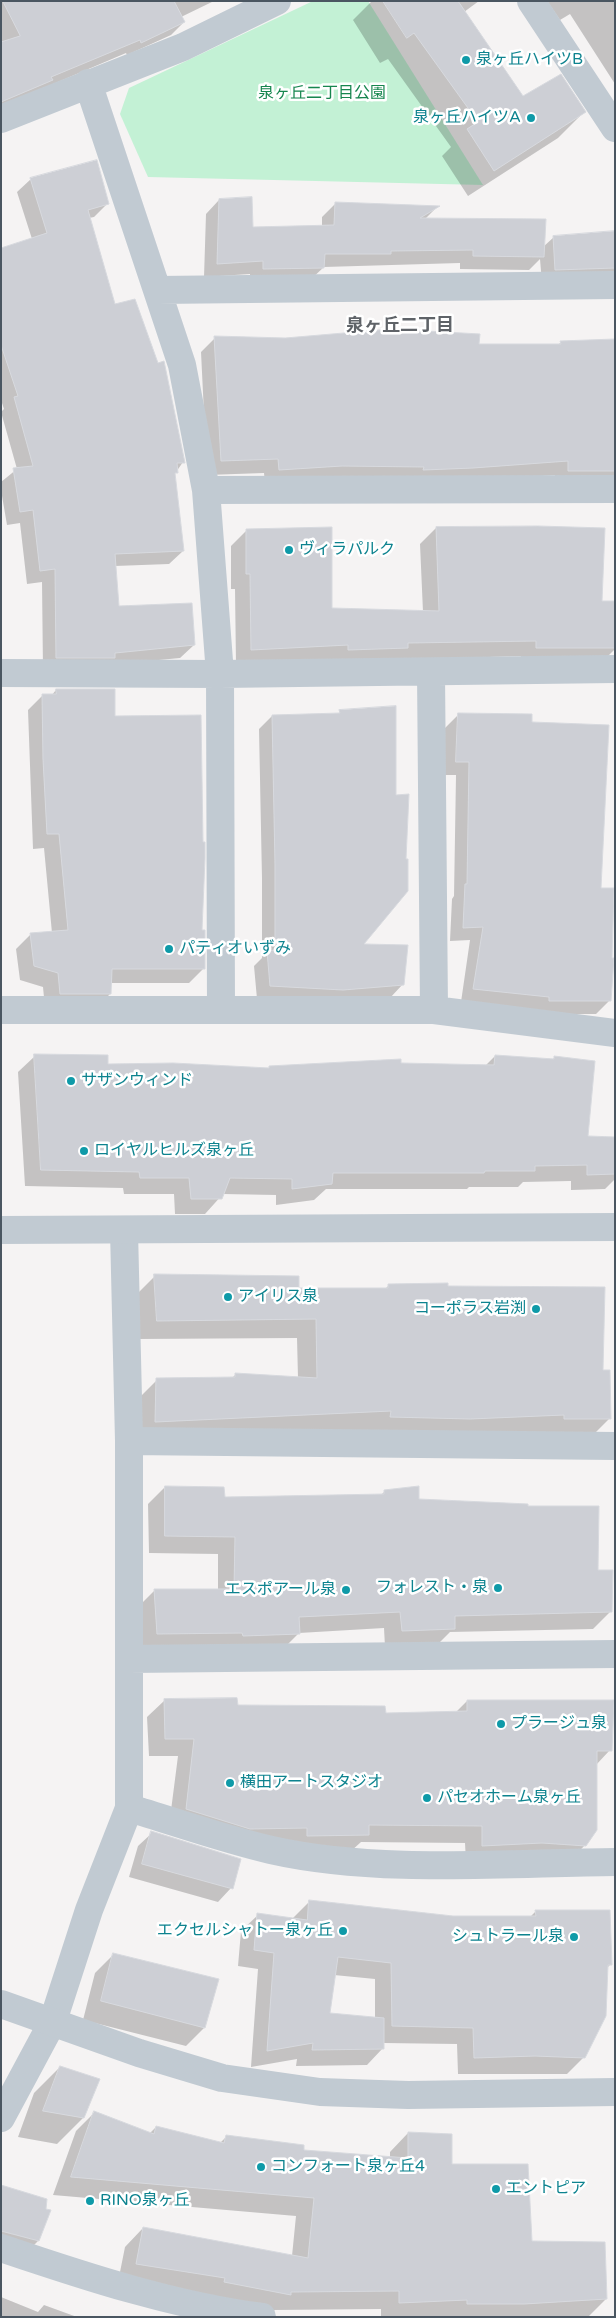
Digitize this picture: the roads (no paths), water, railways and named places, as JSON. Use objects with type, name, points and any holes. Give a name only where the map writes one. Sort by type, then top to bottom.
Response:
[{"type":"street","points":[[1,119],[183,46],[277,1]]},
{"type":"street","points":[[530,1],[615,128]]},
{"type":"street","points":[[88,83],[182,365],[206,490],[220,674],[220,1010]]},
{"type":"street","points":[[158,290],[615,285]]},
{"type":"street","points":[[206,490],[615,489]]},
{"type":"street","points":[[1,673],[431,673],[615,669]]},
{"type":"street","points":[[431,673],[434,1010]]},
{"type":"street","points":[[1,1010],[434,1010],[615,1033]]},
{"type":"street","points":[[1,1230],[615,1227]]},
{"type":"street","points":[[1,2118],[52,2021],[89,1910],[130,1808],[129,1442],[124,1230]]},
{"type":"street","points":[[129,1442],[615,1446]]},
{"type":"street","points":[[129,1659],[615,1654]]},
{"type":"street","points":[[130,1808],[272,1850],[352,1862],[405,1864],[615,1862]]},
{"type":"street","points":[[1,2004],[139,2053],[222,2078],[320,2092],[408,2095],[615,2092]]},
{"type":"street","points":[[1,2248],[84,2276],[180,2303],[262,2317]]},
{"type":"place","name":"泉ヶ丘ハイツB","points":[[466,60]]},
{"type":"place","name":"泉ヶ丘ハイツA","points":[[531,118]]},
{"type":"place","name":"ヴィラパルク","points":[[289,550]]},
{"type":"place","name":"パティオいずみ","points":[[169,949]]},
{"type":"place","name":"サザンウィンド","points":[[71,1081]]},
{"type":"place","name":"ロイヤルヒルズ泉ヶ丘","points":[[84,1151]]},
{"type":"place","name":"アイリス泉","points":[[228,1297]]},
{"type":"place","name":"コーポラス岩渕","points":[[536,1309]]},
{"type":"place","name":"フォレスト・泉","points":[[498,1588]]},
{"type":"place","name":"エスポアール泉","points":[[346,1590]]},
{"type":"place","name":"プラージュ泉","points":[[501,1724]]},
{"type":"place","name":"横田アートスタジオ","points":[[230,1783]]},
{"type":"place","name":"パセオホーム泉ヶ丘","points":[[427,1798]]},
{"type":"place","name":"エクセルシャトー泉ヶ丘","points":[[343,1931]]},
{"type":"place","name":"シュトラール泉","points":[[574,1937]]},
{"type":"place","name":"コンフォート泉ヶ丘4","points":[[261,2167]]},
{"type":"place","name":"エントピア","points":[[496,2189]]},
{"type":"place","name":"RINO泉ヶ丘","points":[[90,2201]]},
{"type":"district","name":"泉ヶ丘二丁目","points":[[400,326]]},
{"type":"park label","name":"泉ヶ丘二丁目公園","points":[[322,94]]}]
